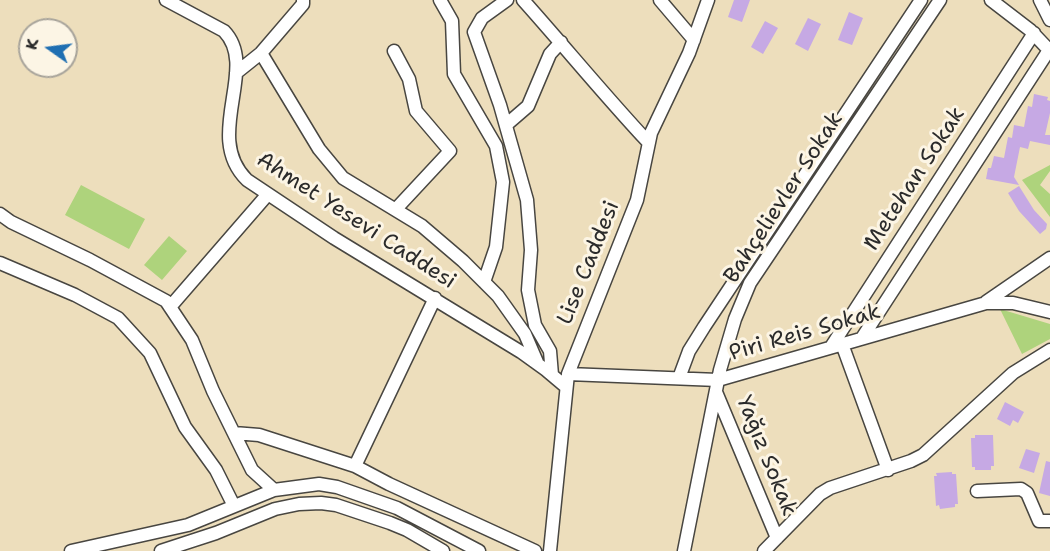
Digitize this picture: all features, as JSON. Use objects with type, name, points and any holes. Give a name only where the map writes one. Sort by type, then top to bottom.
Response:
[{"type":"street","name":"Ahmet Yesevi Caddesi","points":[[166,0],[224,31],[231,38],[236,73],[228,137],[230,151],[238,172],[334,238],[435,298],[552,375],[566,380]]},
{"type":"street","points":[[236,73],[261,53],[303,4],[303,0]]},
{"type":"street","points":[[440,0],[452,21],[454,74],[496,146],[503,182],[496,247],[484,282]]},
{"type":"street","points":[[507,0],[482,18],[474,32],[506,124],[527,200],[531,250],[528,290],[535,325],[550,351],[552,375]]},
{"type":"street","points":[[523,0],[604,95],[648,142]]},
{"type":"street","points":[[660,0],[694,40]]},
{"type":"street","name":"Lise Caddesi","points":[[550,551],[566,380],[637,200],[648,142],[694,40],[708,0]]},
{"type":"street","points":[[679,378],[689,351],[921,0]]},
{"type":"street","name":"Bahçelievler Sokak","points":[[685,548],[717,385],[735,320],[756,273],[940,0]]},
{"type":"street","points":[[862,338],[1050,51],[1037,36],[991,0]]},
{"type":"street","points":[[1040,0],[1050,21]]},
{"type":"street","name":"Metehan Sokak","points":[[837,346],[1037,36],[1050,21]]},
{"type":"street","points":[[506,124],[528,106],[550,54],[561,42]]},
{"type":"street","points":[[394,51],[409,79],[416,111],[450,151],[396,209]]},
{"type":"street","points":[[261,53],[319,149],[343,178],[422,226],[463,261],[498,296],[525,334],[537,363]]},
{"type":"street","points":[[170,307],[268,194]]},
{"type":"street","points":[[0,214],[11,222],[90,260],[166,301],[192,340],[213,391],[252,470],[274,490]]},
{"type":"street","points":[[986,303],[1050,258]]},
{"type":"street","points":[[0,262],[75,295],[118,318],[150,353],[185,427],[216,470],[234,506]]},
{"type":"street","points":[[355,466],[435,298]]},
{"type":"street","name":"Piri Reis Sokak","points":[[566,380],[679,378],[717,385],[862,338],[986,303],[1013,303],[1050,312]]},
{"type":"street","points":[[837,346],[888,470]]},
{"type":"street","points":[[764,551],[820,494],[888,470],[922,455],[1013,373],[1050,350]]},
{"type":"street","name":"Yağız Sokak","points":[[717,385],[777,538]]},
{"type":"street","points":[[234,434],[260,435],[355,466],[535,551]]},
{"type":"street","points":[[71,551],[188,525],[274,490],[312,484],[337,487],[397,508],[479,551]]},
{"type":"street","points":[[977,491],[1021,489],[1027,493],[1039,521],[1050,521]]},
{"type":"street","points":[[161,551],[216,533],[275,509],[298,504],[321,503],[336,505],[390,523],[443,551]]},
{"type":"green space","points":[[1050,165],[1050,171],[1040,185],[1050,194],[1050,217],[1022,180]]},
{"type":"green space","points":[[81,185],[145,219],[129,249],[65,215]]},
{"type":"green space","points":[[169,236],[187,251],[162,280],[144,265]]},
{"type":"green space","points":[[1000,309],[1050,324],[1050,339],[1022,354]]},
{"type":"building","points":[[734,0],[750,0],[742,22],[728,17]]},
{"type":"building","points":[[849,12],[863,18],[852,45],[838,40]]},
{"type":"building","points":[[808,18],[821,24],[808,51],[795,44]]},
{"type":"building","points":[[765,21],[778,28],[763,54],[751,47]]},
{"type":"building","points":[[1034,94],[1048,97],[1047,100],[1050,101],[1045,135],[1050,135],[1050,145],[1030,141],[1028,149],[1020,147],[1014,177],[1019,185],[986,179],[994,156],[1004,158],[1008,137],[1012,138],[1014,125],[1024,127],[1028,106],[1032,107]]},
{"type":"building","points":[[1019,186],[1034,210],[1047,224],[1046,229],[1040,234],[1019,211],[1008,193]]},
{"type":"building","points":[[1005,402],[1024,412],[1018,423],[1013,420],[1010,426],[997,419]]},
{"type":"building","points":[[975,435],[993,435],[994,466],[991,466],[991,470],[975,470],[975,467],[972,467],[971,438],[975,438]]},
{"type":"building","points":[[1026,449],[1040,453],[1034,473],[1019,468]]},
{"type":"building","points":[[1046,461],[1050,462],[1050,496],[1039,493]]},
{"type":"building","points":[[936,473],[956,474],[958,504],[955,504],[955,507],[940,509],[939,505],[936,506],[934,476],[937,476]]}]
